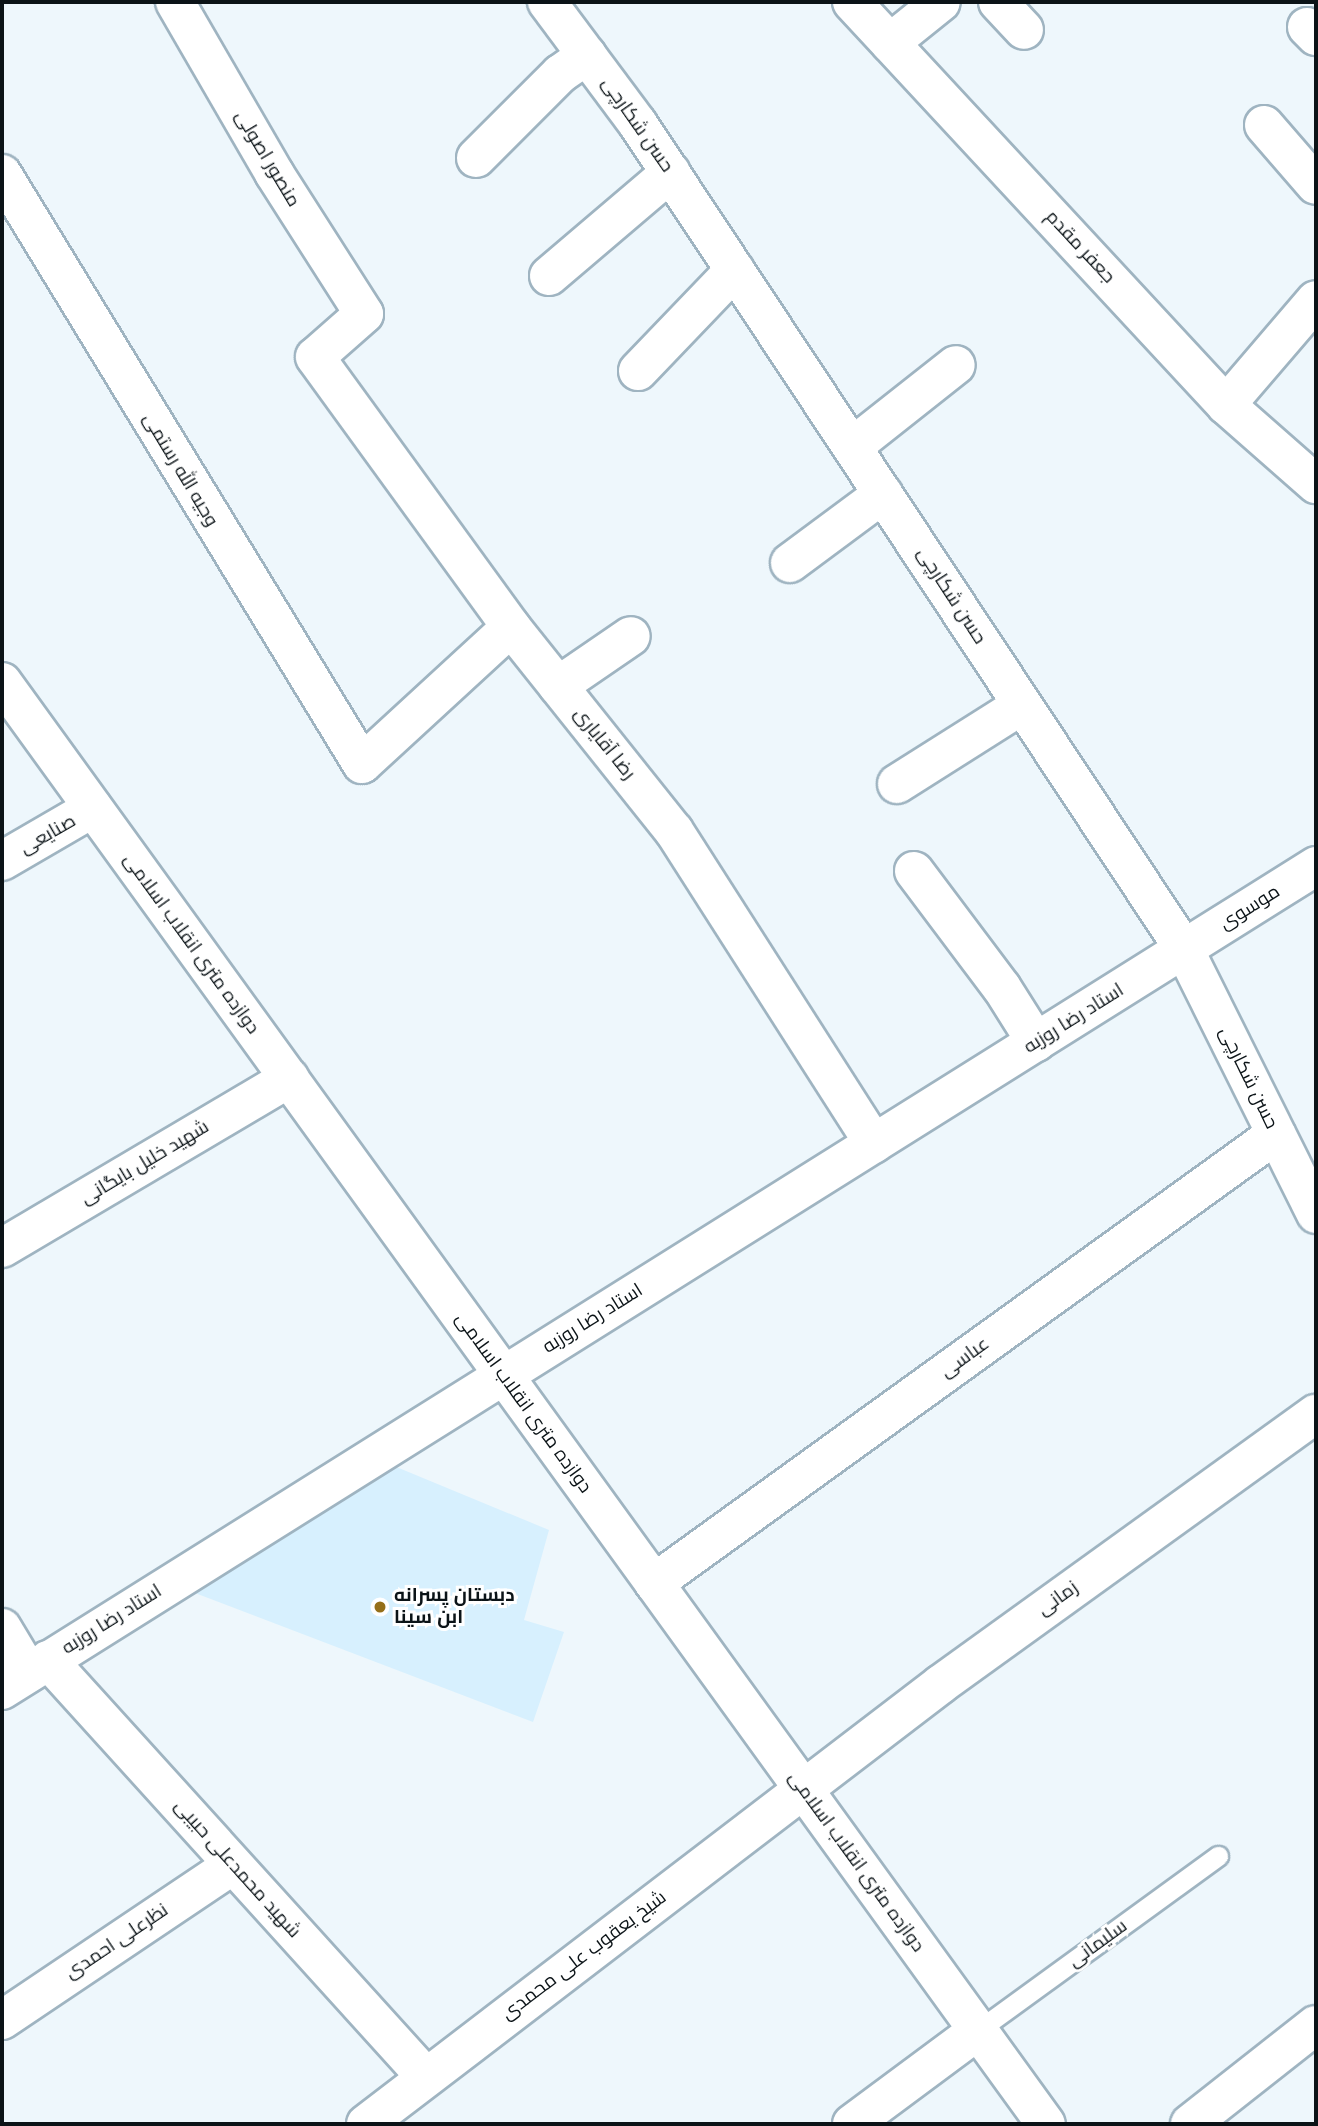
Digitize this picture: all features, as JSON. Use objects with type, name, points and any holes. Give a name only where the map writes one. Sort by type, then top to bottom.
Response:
[{"type":"street","name":"منصور اصولی","points":[[175,2],[274,173],[363,314],[315,357]]},
{"type":"street","name":"حسن شکارچی","points":[[547,2],[671,172],[1184,949],[1316,1213]]},
{"type":"street","name":"جعفر مقدم","points":[[852,2],[1226,405],[1316,484]]},
{"type":"street","points":[[890,43],[941,2]]},
{"type":"street","points":[[998,2],[1024,30]]},
{"type":"street","points":[[476,158],[560,74],[587,55]]},
{"type":"street","points":[[1264,125],[1316,185]]},
{"type":"street","points":[[549,276],[671,172]]},
{"type":"street","name":"وجیه الله رستمی","points":[[2,174],[362,764],[511,627]]},
{"type":"street","points":[[638,371],[735,270]]},
{"type":"street","points":[[1226,405],[1316,300]]},
{"type":"street","name":"رضا آقایاری","points":[[315,357],[511,627],[674,831],[874,1144]]},
{"type":"street","points":[[852,447],[956,365]]},
{"type":"street","points":[[790,563],[883,494]]},
{"type":"street","points":[[558,687],[631,636]]},
{"type":"street","name":"دوازده متری انقلاب اسلامی","points":[[2,681],[1045,2124]]},
{"type":"street","points":[[897,784],[1022,705]]},
{"type":"street","name":"صنایعی","points":[[2,861],[93,808]]},
{"type":"street","name":"موسوی","points":[[1184,949],[1316,866]]},
{"type":"street","points":[[914,871],[1002,988],[1036,1042]]},
{"type":"street","name":"استاد رضا روزبه","points":[[26,1674],[1184,949]]},
{"type":"street","name":"شهید خلیل بایگانی","points":[[2,1248],[289,1079]]},
{"type":"street","name":"عباسی","points":[[654,1583],[1276,1134]]},
{"type":"street","name":"زمانی","points":[[803,1789],[1316,1414]]},
{"type":"street","name":"شهید محمدعلی حبیبی","points":[[2,1628],[26,1674],[233,1865],[426,2077]]},
{"type":"street","name":"شیخ یعقوب علی محمدی","points":[[366,2124],[803,1789]]},
{"type":"street","name":"نظرعلی احمدی","points":[[2,2020],[233,1865]]},
{"type":"street","points":[[1190,2124],[1316,2025]]},
{"type":"street","points":[[852,2124],[977,2031]]},
{"type":"lane","name":"سلیمانی","points":[[977,2031],[1218,1856]]},
{"type":"shaded area","name":"دبستان پسرانه ابن سینا","points":[[394,1466],[549,1530],[524,1620],[564,1632],[533,1722],[195,1593]]},
{"type":"place","name":"دبستان پسرانه ابن سینا","points":[[380,1607]]}]
